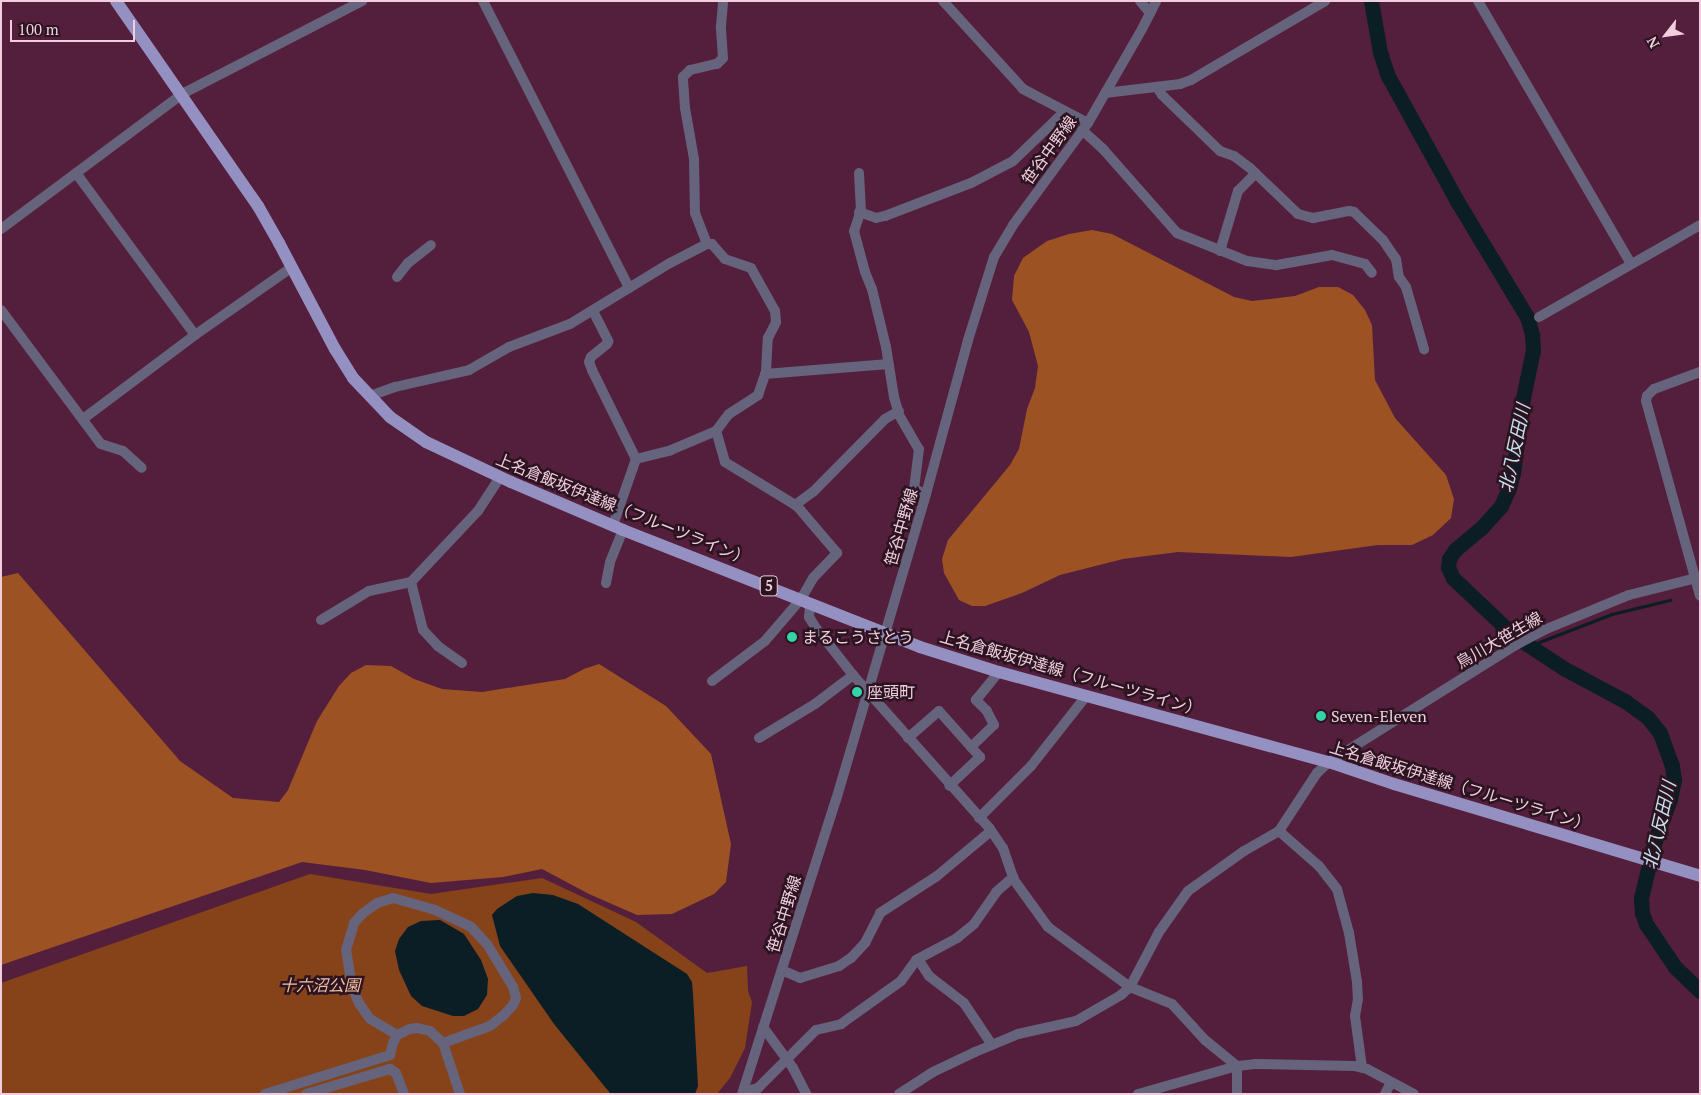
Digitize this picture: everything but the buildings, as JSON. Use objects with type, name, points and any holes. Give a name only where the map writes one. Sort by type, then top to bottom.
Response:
[{"type":"main road","name":"上名倉飯坂伊達線（フルーツライン）","points":[[116,1],[258,206],[343,363],[390,417],[416,436],[500,477],[618,528],[806,601],[885,634],[999,672],[1330,762],[1394,784],[1700,876]]},
{"type":"street","points":[[1,229],[182,94],[362,1]]},
{"type":"street","points":[[483,1],[629,288]]},
{"type":"street","points":[[707,244],[695,213],[694,159],[685,108],[683,77],[690,70],[717,64],[724,58],[721,26],[723,1]]},
{"type":"street","points":[[943,1],[1023,88],[1065,111],[1085,127],[1177,233],[1247,261],[1277,264],[1332,254],[1365,264],[1372,273]]},
{"type":"street","points":[[1140,1],[1150,13]]},
{"type":"street","name":"笹谷中野線","points":[[743,1093],[868,693],[926,494],[968,340],[994,257],[1013,225],[1085,127],[1156,1]]},
{"type":"street","points":[[1105,93],[1180,84],[1191,80],[1325,1]]},
{"type":"street","points":[[1478,1],[1631,264]]},
{"type":"street","points":[[1157,87],[1162,95],[1220,151],[1234,156],[1256,173],[1290,209],[1306,218],[1349,211],[1354,212],[1383,240],[1396,259],[1399,277],[1406,287],[1424,348]]},
{"type":"street","points":[[859,212],[876,218],[885,216],[970,183],[1013,161],[1065,111]]},
{"type":"street","points":[[76,173],[195,334]]},
{"type":"street","points":[[859,173],[859,212],[854,231],[865,272],[874,296],[889,364],[894,397],[899,411],[919,449],[914,489],[926,494]]},
{"type":"street","points":[[1220,251],[1238,191],[1256,173]]},
{"type":"street","points":[[1539,317],[1700,225]]},
{"type":"street","points":[[370,396],[395,387],[469,370],[509,347],[565,327],[629,288],[707,244],[712,244],[725,259],[751,268],[776,312],[776,322],[768,338],[765,374],[756,398],[748,400],[729,414],[716,431],[671,450],[636,459]]},
{"type":"street","points":[[397,277],[408,263],[431,245]]},
{"type":"street","points":[[83,419],[195,334],[292,267]]},
{"type":"street","points":[[1,310],[101,444],[123,451],[142,468]]},
{"type":"street","points":[[592,311],[608,340],[607,344],[591,357],[589,362],[636,459],[606,583]]},
{"type":"street","points":[[765,374],[889,364]]},
{"type":"street","points":[[1700,372],[1654,389],[1647,396],[1646,401],[1697,578],[1700,596]]},
{"type":"street","points":[[795,505],[854,452],[885,419],[899,411]]},
{"type":"street","points":[[712,681],[765,641],[806,601],[813,578],[837,553],[795,505],[726,462],[716,431]]},
{"type":"street","points":[[321,620],[370,591],[411,582],[478,511],[500,477]]},
{"type":"street","name":"鳥川大笹生線","points":[[1279,831],[1317,774],[1330,762],[1514,646],[1528,638],[1629,595],[1697,578]]},
{"type":"street","points":[[411,582],[422,630],[438,646],[462,663]]},
{"type":"street","points":[[806,601],[816,628],[853,676],[979,818],[1003,848],[1013,877],[1048,927],[1130,987],[1172,1004],[1205,1040],[1237,1066]]},
{"type":"street","points":[[971,747],[994,725],[994,721],[976,700],[999,672]]},
{"type":"street","points":[[759,738],[815,704],[853,676]]},
{"type":"street","points":[[979,818],[1031,766],[1086,696]]},
{"type":"street","points":[[908,738],[939,710],[980,757],[949,786]]},
{"type":"street","points":[[900,1094],[933,1072],[992,1045],[1018,1034],[1076,1021],[1121,995],[1130,987],[1159,932],[1188,891],[1244,851],[1279,831],[1319,866],[1337,889],[1349,933],[1357,982],[1358,999],[1355,1016],[1362,1068]]},
{"type":"street","points":[[782,970],[800,978],[839,966],[851,958],[865,943],[880,913],[937,876],[991,832]]},
{"type":"street","points":[[743,1093],[758,1088],[816,1030],[840,1024],[901,982],[918,959],[943,947],[974,924],[996,892],[1013,877]]},
{"type":"street","points":[[397,1035],[370,1020],[359,1004],[352,987],[346,950],[354,923],[362,914],[377,903],[393,898],[434,910],[471,928],[487,944],[513,987],[516,998],[513,1005],[504,1015],[490,1026],[443,1043]]},
{"type":"street","points":[[918,959],[930,976],[964,1003],[992,1045]]},
{"type":"street","points":[[763,1027],[788,1060],[806,1094]]},
{"type":"street","points":[[265,1094],[390,1055],[397,1035],[410,1029],[422,1029],[435,1034],[443,1043],[460,1094]]},
{"type":"street","points":[[1138,1094],[1237,1066],[1256,1064],[1362,1068],[1414,1094]]},
{"type":"street","points":[[1237,1066],[1237,1094]]},
{"type":"street","points":[[306,1094],[390,1069],[396,1073],[404,1094]]},
{"type":"street","points":[[1385,1094],[1391,1082]]},
{"type":"green space","name":"十六沼公園","points":[[310,874],[431,894],[542,878],[636,922],[707,973],[747,966],[748,991],[752,1002],[745,1048],[730,1078],[717,1094],[1,1094],[1,983]]},
{"type":"shaded area","points":[[1092,230],[1112,234],[1234,297],[1252,301],[1270,299],[1295,296],[1319,287],[1338,287],[1353,295],[1365,310],[1372,325],[1375,380],[1395,418],[1446,475],[1454,499],[1451,518],[1433,535],[1412,545],[1378,545],[1291,557],[1178,552],[1123,559],[1060,575],[1022,593],[985,606],[972,606],[959,600],[944,573],[942,559],[948,540],[1010,465],[1019,449],[1027,409],[1035,388],[1038,366],[1029,332],[1012,300],[1014,276],[1023,258],[1047,241],[1069,234]]},
{"type":"shaded area","points":[[18,573],[180,761],[233,798],[279,802],[288,790],[317,721],[339,686],[351,673],[366,665],[391,666],[414,679],[442,689],[482,692],[565,679],[599,664],[666,706],[711,754],[731,844],[726,882],[714,894],[672,914],[637,915],[589,894],[542,869],[503,877],[431,883],[365,870],[302,862],[1,965],[1,577]]},
{"type":"water","points":[[533,893],[553,895],[578,904],[687,974],[692,982],[693,994],[698,1086],[695,1094],[611,1094],[554,1024],[500,946],[492,915],[497,909],[517,896]]},
{"type":"water","points":[[440,920],[464,934],[481,960],[488,979],[487,995],[478,1009],[464,1016],[453,1016],[422,1006],[411,996],[399,970],[395,951],[399,939],[408,927],[421,921]]},
{"type":"waterway","name":"北八反田川","points":[[1371,1],[1380,52],[1388,76],[1457,201],[1527,317],[1532,335],[1533,350],[1523,398],[1513,473],[1509,488],[1501,506],[1481,528],[1455,550],[1449,559],[1448,567],[1453,578],[1513,635],[1565,669],[1625,701],[1648,718],[1660,733],[1672,766],[1674,780],[1670,799],[1655,840],[1641,898],[1642,913],[1646,924],[1675,967],[1700,991]]},
{"type":"waterway","points":[[1529,646],[1612,614],[1670,600]]},
{"type":"place","name":"まるこうさとう","points":[[792,637]]},
{"type":"place","name":"座頭町","points":[[857,692]]},
{"type":"place","name":"Seven-Eleven","points":[[1321,716]]}]
